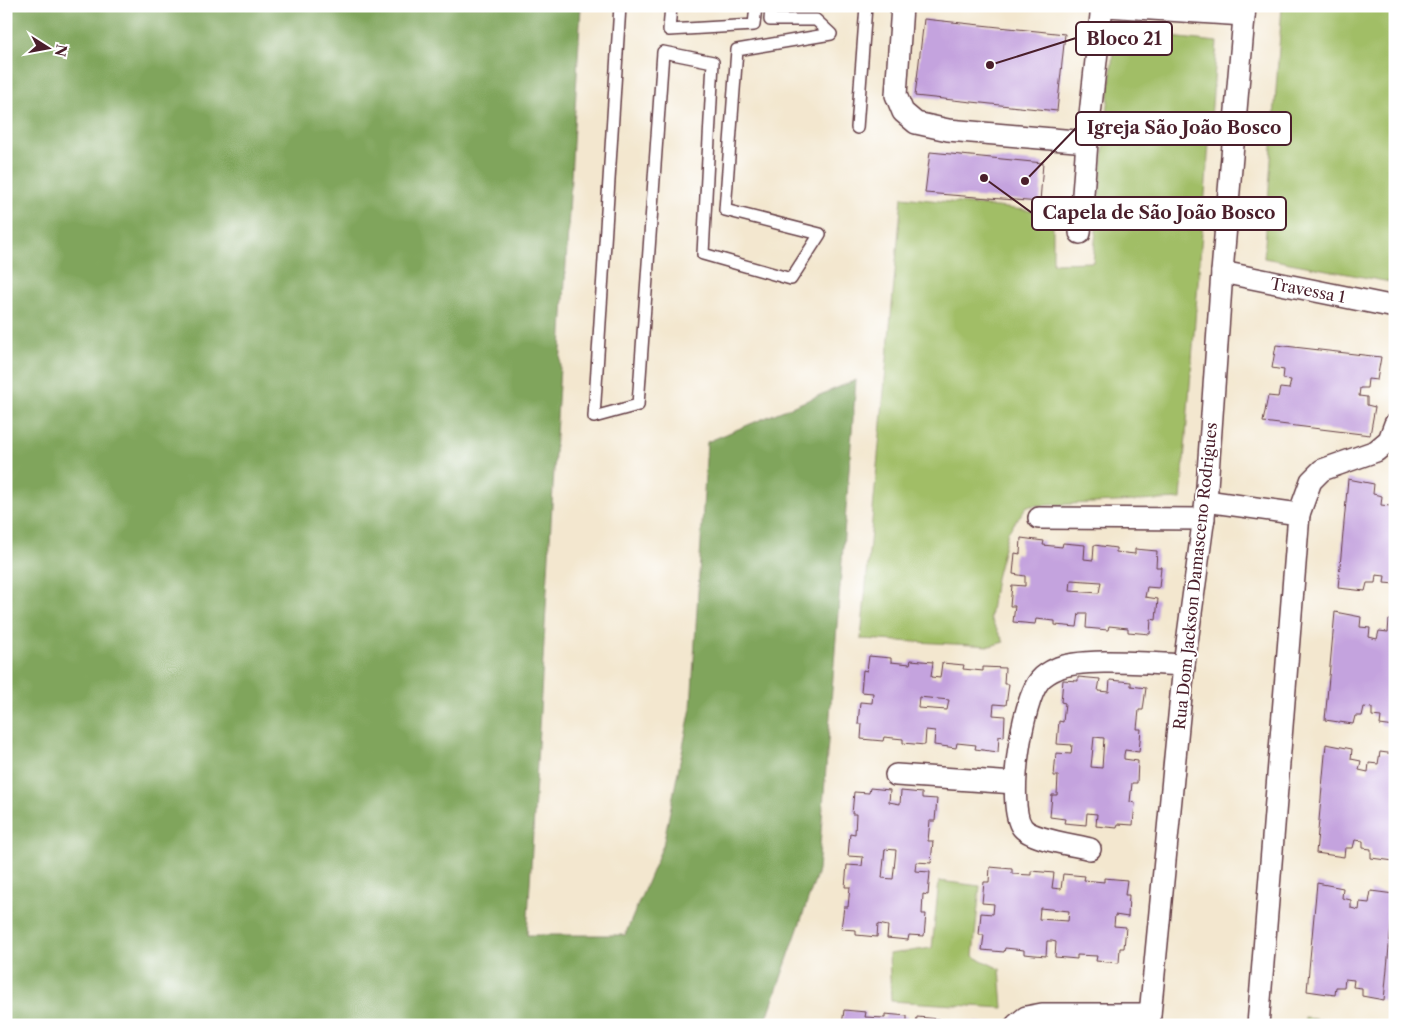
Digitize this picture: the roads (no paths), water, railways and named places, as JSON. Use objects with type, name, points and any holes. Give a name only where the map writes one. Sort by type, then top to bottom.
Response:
[{"type":"street","points":[[902,6],[896,95],[903,112],[916,124],[948,130],[1087,142]]},
{"type":"street","points":[[1080,233],[1087,142],[1103,6],[1245,11]]},
{"type":"street","name":"Rua Dom Jackson Damasceno Rodrigues","points":[[1149,1019],[1184,665],[1205,510],[1222,272],[1245,11]]},
{"type":"street","name":"Travessa 1","points":[[1222,272],[1395,308]]},
{"type":"street","points":[[1258,1025],[1299,514],[1311,481],[1322,470],[1376,451],[1389,440],[1395,424]]},
{"type":"street","points":[[1039,518],[1205,510],[1299,514]]},
{"type":"street","points":[[1090,848],[1039,837],[1023,829],[1016,816],[1014,783],[1026,708],[1039,680],[1055,669],[1074,663],[1184,665]]},
{"type":"street","points":[[896,775],[1014,783]]},
{"type":"street","points":[[1016,1025],[1026,1017],[1042,1014],[1149,1019]]},
{"type":"lane","points":[[620,6],[594,417],[638,405],[663,52],[713,62],[703,254],[791,279],[820,234],[725,210],[737,50],[831,34],[816,20],[770,20],[771,6]]},
{"type":"lane","points":[[671,6],[669,30],[754,24],[756,6]]},
{"type":"lane","points":[[857,128],[866,6]]},
{"type":"place","name":"Bloco 21","points":[[990,65]]},
{"type":"place","name":"Capela de São João Bosco","points":[[984,178]]},
{"type":"place","name":"Igreja São João Bosco","points":[[1025,181]]}]
